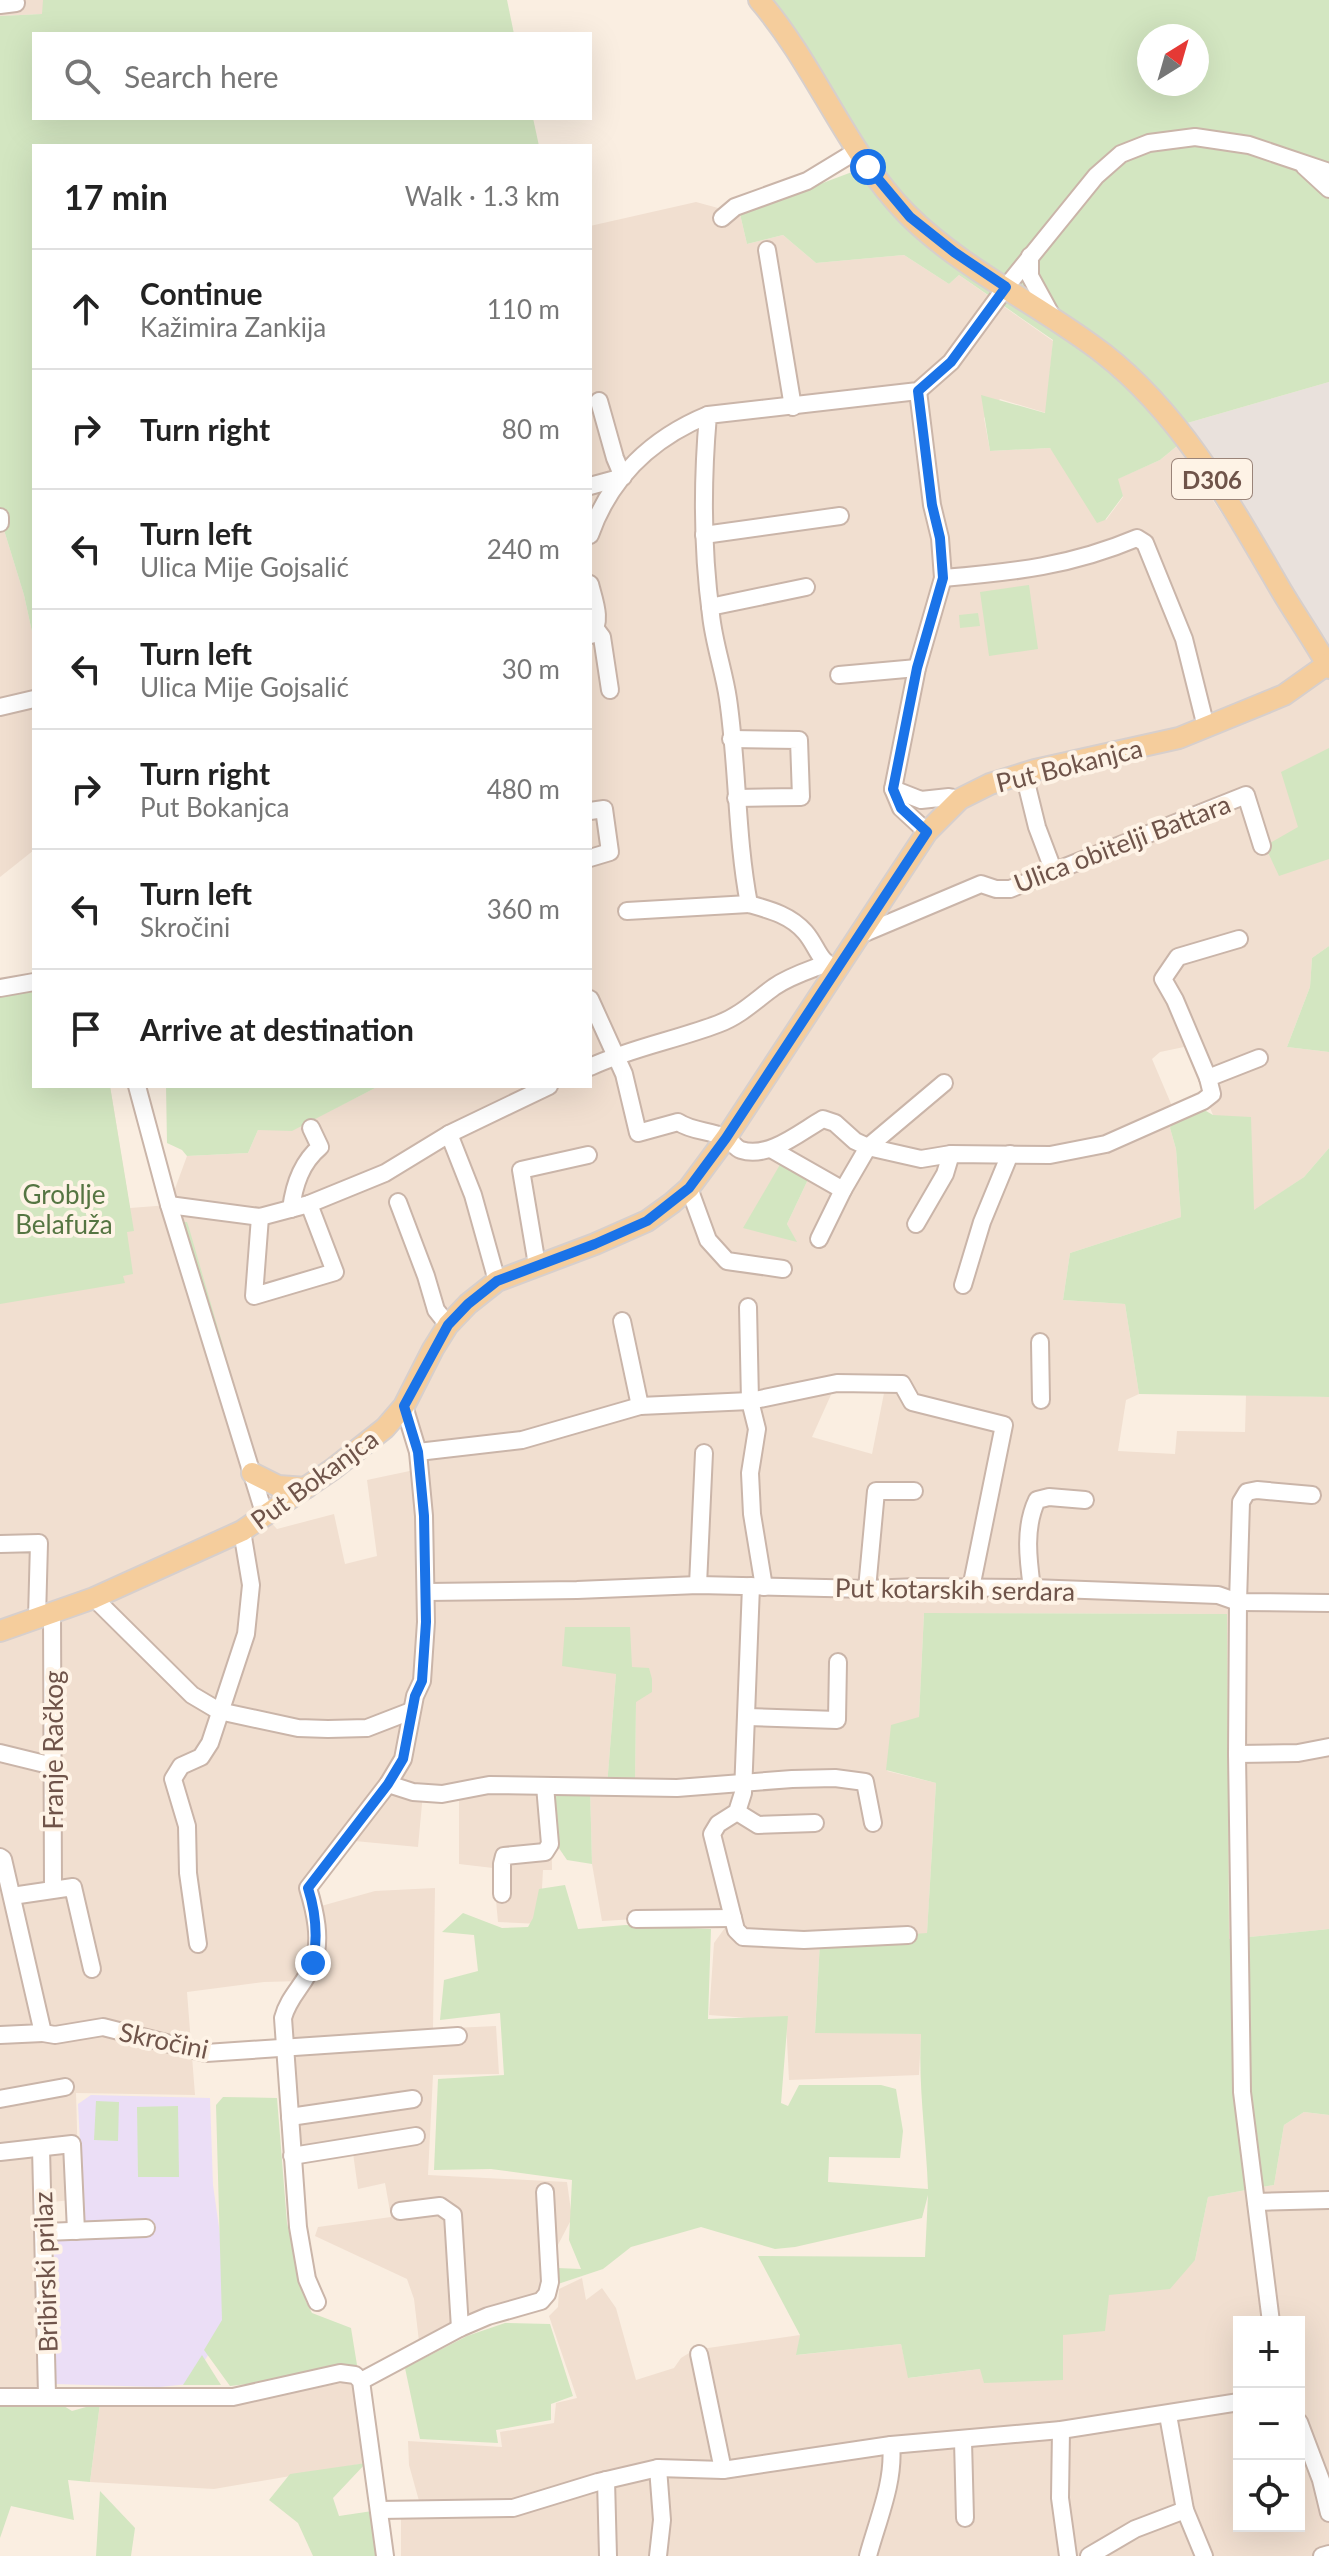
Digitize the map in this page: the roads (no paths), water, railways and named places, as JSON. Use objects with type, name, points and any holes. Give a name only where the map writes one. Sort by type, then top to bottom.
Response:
[{"type":"main road","name":"D306","points":[[759,0],[779,24],[858,150],[910,217],[954,252],[1106,356],[1177,426],[1328,665]]},
{"type":"main road","name":"D306","points":[[769,0],[779,24]]},
{"type":"main road","name":"Put Bokanjca","points":[[0,1631],[94,1598],[242,1531],[306,1488],[385,1428],[404,1406],[448,1325],[497,1281],[647,1221],[689,1188],[726,1138],[831,967],[860,935],[927,832],[960,799],[990,784],[1024,774],[1179,738],[1284,695],[1328,665]]},
{"type":"main road","points":[[252,1473],[278,1486],[306,1488]]},
{"type":"street","points":[[592,526],[599,509],[623,477],[657,441],[708,415],[918,391],[951,362],[1030,256],[1096,176],[1121,154],[1149,143],[1175,138],[1209,139],[1249,145],[1329,172]]},
{"type":"street","points":[[722,218],[735,207],[807,181],[858,150]]},
{"type":"street","points":[[1300,163],[1329,157]]},
{"type":"street","points":[[1300,163],[1329,189]]},
{"type":"street","points":[[767,250],[793,407]]},
{"type":"street","points":[[1030,256],[1030,276],[1053,318]]},
{"type":"street","points":[[918,391],[943,578],[917,668],[893,789],[901,808],[927,832]]},
{"type":"street","points":[[599,401],[623,477]]},
{"type":"street","points":[[708,415],[703,474],[710,607],[728,698],[741,865],[749,904]]},
{"type":"street","points":[[592,485],[623,477]]},
{"type":"street","points":[[704,535],[840,516]]},
{"type":"street","points":[[0,517],[0,523]]},
{"type":"street","points":[[943,578],[1027,571],[1057,565],[1137,538],[1145,543],[1184,639],[1206,727]]},
{"type":"street","points":[[710,607],[806,587]]},
{"type":"street","points":[[592,593],[597,614],[593,633],[602,637],[610,690]]},
{"type":"street","points":[[839,675],[917,668]]},
{"type":"street","points":[[0,707],[32,699]]},
{"type":"street","points":[[731,739],[799,740],[801,797],[736,798]]},
{"type":"street","points":[[1024,774],[1037,827],[1054,872]]},
{"type":"street","points":[[893,789],[921,800],[960,799]]},
{"type":"street","name":"Ulica obitelji Battara","points":[[860,935],[981,884],[1010,889],[1246,795],[1262,846]]},
{"type":"street","points":[[592,811],[604,809],[610,852],[592,857]]},
{"type":"street","points":[[592,1066],[615,1055],[720,1024],[796,975],[831,967],[805,932],[783,914],[749,904],[627,911]]},
{"type":"street","points":[[592,1003],[624,1074],[638,1133],[678,1122],[690,1130],[726,1138],[739,1149],[756,1152],[771,1149],[823,1119],[835,1123],[855,1141],[868,1147],[921,1159],[951,1154],[1050,1155],[1106,1144],[1203,1101],[1212,1094],[1175,1000],[1163,979],[1178,957],[1239,939]]},
{"type":"street","points":[[0,988],[32,982]]},
{"type":"street","points":[[1208,1078],[1259,1058]]},
{"type":"street","points":[[819,1239],[868,1147],[944,1083]]},
{"type":"street","points":[[138,1088],[178,1206],[265,1516]]},
{"type":"street","points":[[178,1206],[260,1217],[309,1204],[385,1173],[449,1134],[545,1088]]},
{"type":"street","points":[[291,1209],[299,1174],[309,1156],[320,1147],[311,1128]]},
{"type":"street","points":[[449,1134],[473,1195],[497,1281]]},
{"type":"street","points":[[771,1149],[843,1190]]},
{"type":"street","points":[[916,1224],[945,1174],[951,1154]]},
{"type":"street","points":[[963,1285],[982,1222],[1010,1154]]},
{"type":"street","points":[[537,1265],[521,1170],[588,1155]]},
{"type":"street","points":[[689,1188],[708,1240],[727,1261],[783,1269]]},
{"type":"street","points":[[398,1202],[436,1310],[448,1325]]},
{"type":"street","points":[[260,1217],[254,1296],[335,1272],[309,1204]]},
{"type":"street","points":[[748,1307],[750,1401],[757,1429],[750,1473],[758,1586],[743,1793],[737,1812],[718,1824],[712,1834],[736,1930],[743,1937],[804,1940],[908,1935]]},
{"type":"street","points":[[622,1321],[640,1406]]},
{"type":"street","points":[[1040,1342],[1041,1400]]},
{"type":"street","points":[[418,1452],[522,1440],[640,1406],[750,1401],[837,1383],[902,1384],[912,1402],[1004,1425],[971,1588]]},
{"type":"street","points":[[317,2302],[307,2279],[298,2227],[283,2018],[288,2002],[313,1963],[317,1945],[314,1908],[308,1888],[388,1784],[403,1759],[411,1711],[422,1681],[426,1592],[424,1516],[418,1452],[404,1406]]},
{"type":"street","points":[[698,1585],[704,1453]]},
{"type":"street","points":[[1270,2316],[1242,2092],[1237,1754],[1241,1502],[1247,1492],[1257,1490],[1312,1495]]},
{"type":"street","points":[[867,1589],[876,1491],[914,1491]]},
{"type":"street","points":[[1032,1588],[1028,1552],[1031,1512],[1037,1500],[1049,1497],[1085,1500]]},
{"type":"street","points":[[198,1944],[188,1873],[187,1826],[173,1779],[181,1766],[201,1757],[210,1743],[246,1634],[251,1585],[242,1531]]},
{"type":"street","name":"Franje Račkog","points":[[0,1544],[39,1543],[53,1766],[53,1888]]},
{"type":"street","name":"Put kotarskih serdara","points":[[426,1592],[698,1585],[867,1589],[1032,1588],[1218,1595],[1238,1602],[1329,1603]]},
{"type":"street","points":[[94,1598],[192,1695],[219,1711],[298,1728],[328,1729],[367,1728],[411,1711]]},
{"type":"street","points":[[747,1717],[837,1720],[838,1662]]},
{"type":"street","points":[[1237,1754],[1298,1753],[1329,1747]]},
{"type":"street","points":[[0,1753],[53,1766]]},
{"type":"street","points":[[388,1784],[413,1792],[442,1794],[489,1785],[677,1788],[820,1778],[865,1782],[873,1823]]},
{"type":"street","points":[[502,1894],[504,1856],[545,1852],[550,1844],[545,1786]]},
{"type":"street","points":[[737,1812],[758,1825],[815,1823]]},
{"type":"street","points":[[0,1857],[3,1859],[43,2033]]},
{"type":"street","points":[[12,1896],[73,1887],[92,1969]]},
{"type":"street","points":[[636,1919],[733,1918]]},
{"type":"street","name":"Skročini","points":[[0,2035],[55,2035],[103,2027],[206,2053],[458,2036]]},
{"type":"street","points":[[0,2099],[65,2087]]},
{"type":"street","points":[[290,2117],[413,2099]]},
{"type":"street","points":[[292,2156],[416,2136]]},
{"type":"street","points":[[0,2152],[72,2144],[76,2231]]},
{"type":"street","name":"Bribirski prilaz","points":[[41,2148],[47,2395]]},
{"type":"street","points":[[361,2381],[460,2328],[488,2316],[541,2301],[547,2294],[550,2282],[545,2192]]},
{"type":"street","points":[[1256,2199],[1329,2200]]},
{"type":"street","points":[[400,2211],[440,2206],[453,2215],[460,2328]]},
{"type":"street","points":[[45,2232],[146,2228]]},
{"type":"street","points":[[699,2354],[723,2470]]},
{"type":"street","points":[[0,2397],[233,2397],[340,2373],[355,2375],[361,2381],[385,2556]]},
{"type":"street","points":[[379,2510],[513,2508],[658,2468],[723,2470],[891,2445],[1061,2430],[1233,2403]]},
{"type":"street","points":[[1168,2415],[1185,2510],[1204,2556]]},
{"type":"street","points":[[1061,2430],[1060,2498],[1068,2556]]},
{"type":"street","points":[[1305,2438],[1321,2480],[1329,2513]]},
{"type":"street","points":[[963,2441],[965,2518]]},
{"type":"street","points":[[868,2556],[888,2484],[891,2445]]},
{"type":"street","points":[[658,2468],[662,2520],[658,2556]]},
{"type":"street","points":[[606,2480],[608,2556]]},
{"type":"street","points":[[1089,2556],[1135,2529],[1185,2510]]},
{"type":"street","points":[[1322,2556],[1329,2554]]},
{"type":"park label","name":"Groblje Belafuža","points":[[64,1209]]}]
